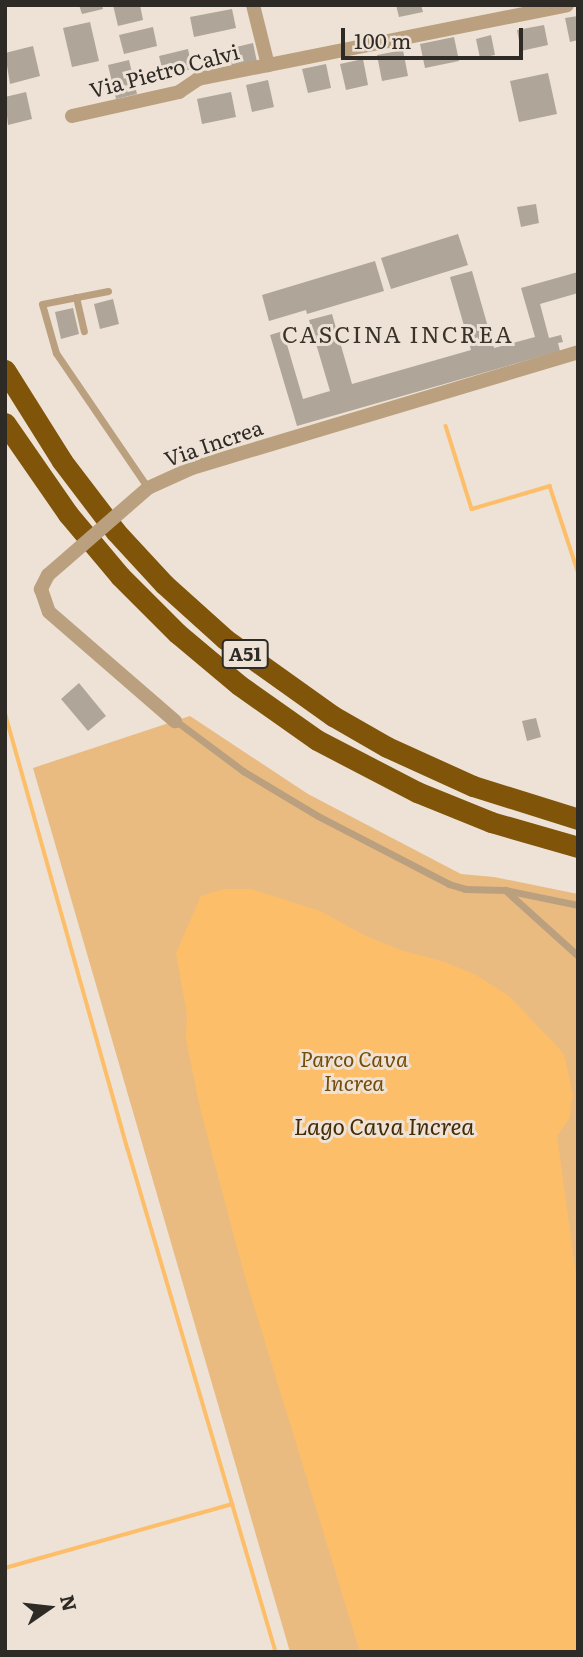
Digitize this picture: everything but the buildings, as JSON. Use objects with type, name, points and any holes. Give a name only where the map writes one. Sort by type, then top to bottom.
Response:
[{"type":"highway","name":"A51","points":[[5,370],[62,461],[116,532],[164,584],[232,645],[333,716],[387,747],[472,786],[578,819]]},
{"type":"highway","name":"A51","points":[[5,423],[68,514],[120,576],[177,633],[239,685],[317,740],[417,792],[491,821],[578,847]]},
{"type":"street","name":"Via Pietro Calvi","points":[[253,5],[268,65]]},
{"type":"street","name":"Via Pietro Calvi","points":[[72,116],[179,92],[198,79],[567,5]]},
{"type":"street","name":"Via Increa","points":[[175,721],[49,612],[41,589],[48,575],[148,488],[192,468],[578,352]]},
{"type":"lane","points":[[107,291],[42,304],[56,353],[148,488]]},
{"type":"lane","points":[[76,297],[84,331]]},
{"type":"lane","points":[[175,721],[243,771],[296,803],[449,884],[466,889],[505,890],[578,905]]},
{"type":"lane","points":[[505,890],[578,956]]},
{"type":"green space","name":"Lago Cava Increa","points":[[190,716],[308,794],[461,874],[494,877],[578,894],[578,1652],[290,1652],[33,768]]},
{"type":"water","name":"Lago Cava Increa","points":[[224,889],[251,889],[320,911],[364,935],[400,950],[442,961],[474,974],[509,996],[564,1054],[573,1095],[569,1119],[557,1136],[578,1289],[575,1487],[578,1652],[360,1652],[243,1270],[200,1108],[186,1039],[187,1014],[176,953],[201,896]]},
{"type":"waterway","points":[[446,426],[472,509],[550,486],[578,571]]},
{"type":"waterway","points":[[5,712],[128,1149],[276,1652]]},
{"type":"waterway","points":[[5,1568],[232,1504]]},
{"type":"district","name":"CASCINA INCREA","points":[[398,333]]},
{"type":"park label","name":"Parco Cava Increa","points":[[354,1070]]}]
